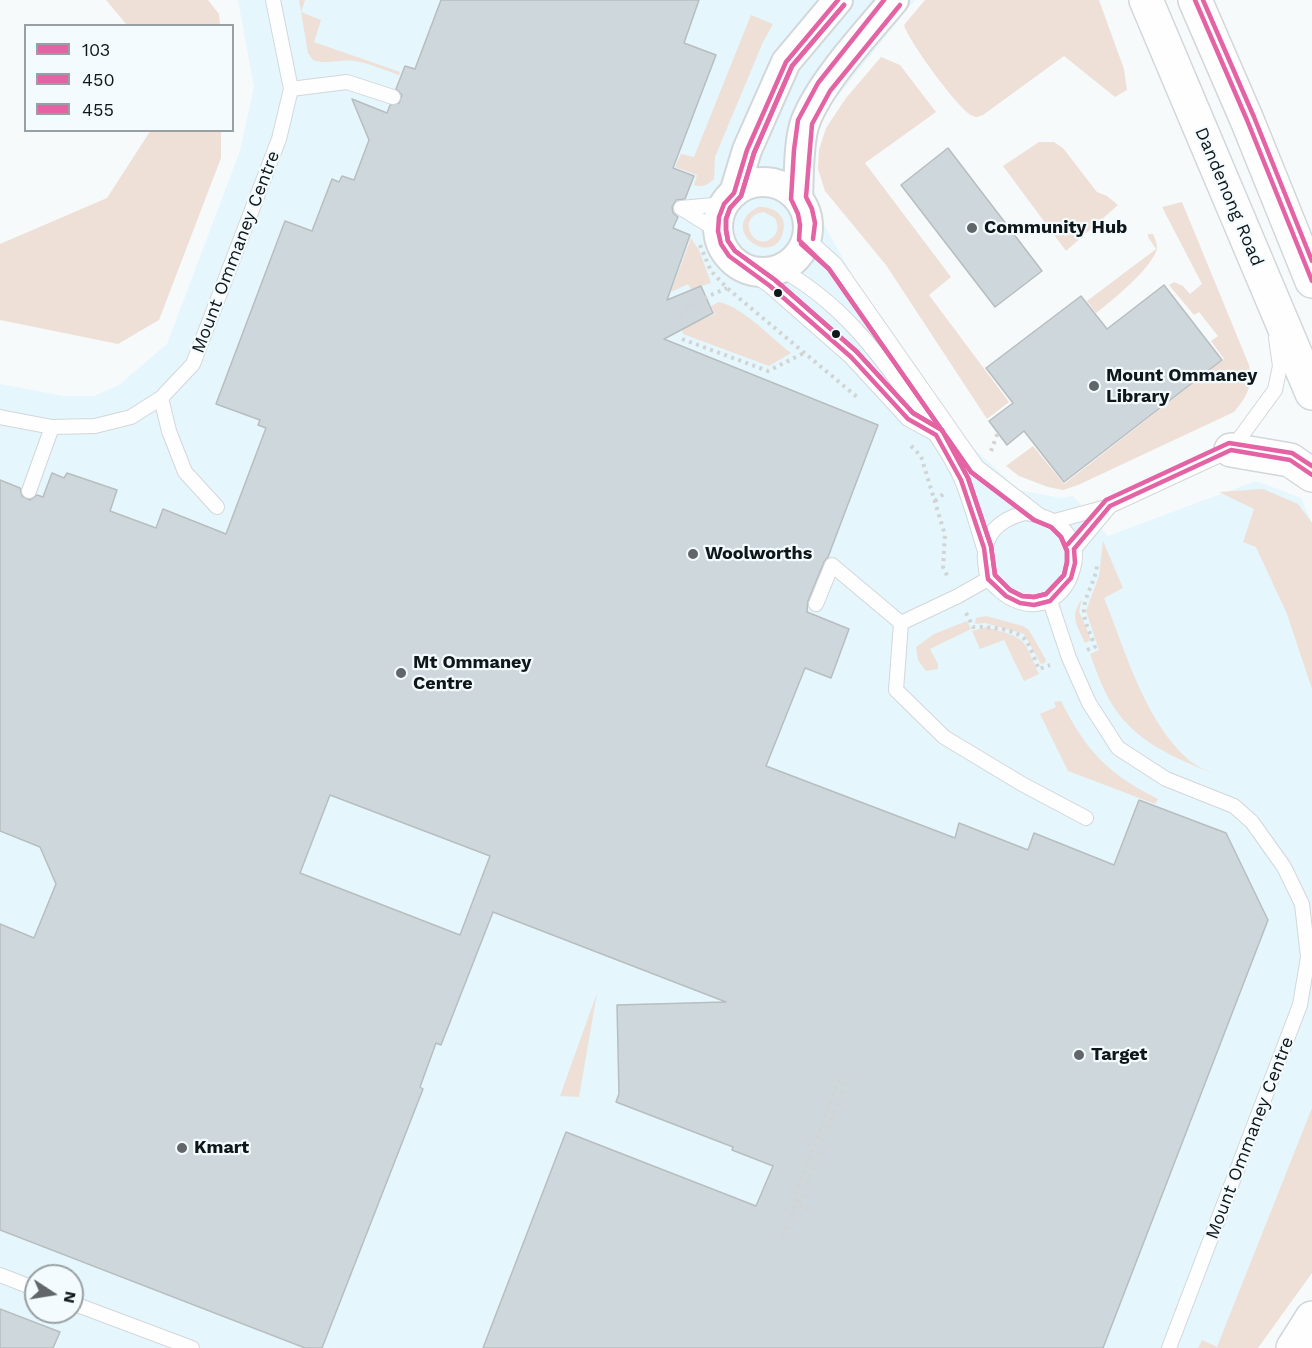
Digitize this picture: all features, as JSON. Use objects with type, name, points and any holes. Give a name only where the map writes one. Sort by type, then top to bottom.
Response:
[{"type":"main road","name":"Dandenong Road","points":[[1146,0],[1312,393]]},
{"type":"main road","points":[[1195,0],[1247,120],[1312,281]]},
{"type":"main road","points":[[1231,450],[1290,460],[1312,475]]},
{"type":"main road","points":[[1293,1348],[1312,1318]]},
{"type":"street","points":[[798,199],[805,122],[824,87],[894,0]]},
{"type":"street","points":[[719,217],[746,185],[765,182],[788,189],[805,211],[808,225],[801,251],[792,262],[780,269],[733,277],[719,217],[786,62],[834,5]]},
{"type":"lane","name":"Mount Ommaney Centre","points":[[0,417],[52,427],[95,426],[131,417],[161,398],[194,364],[279,139],[291,89],[273,0]]},
{"type":"lane","points":[[291,89],[347,82],[393,97]]},
{"type":"lane","points":[[780,269],[803,281],[826,299],[860,333],[890,370],[936,435],[961,480],[984,548],[988,579],[1006,596],[1020,603],[1034,605],[1050,602],[1071,578],[1075,563],[1074,549],[1067,533],[1055,521],[1038,514],[977,467],[835,264],[806,238]]},
{"type":"lane","points":[[733,277],[770,286],[852,357],[908,419],[936,435]]},
{"type":"lane","points":[[1055,521],[1110,506],[1231,450],[1275,390],[1280,366],[1269,292]]},
{"type":"lane","points":[[161,398],[169,431],[185,472],[217,507]]},
{"type":"lane","points":[[29,492],[52,427]]},
{"type":"lane","points":[[1074,549],[1110,506]]},
{"type":"lane","points":[[984,548],[990,535],[1002,522],[1024,513],[1038,514]]},
{"type":"lane","points":[[816,604],[832,565],[901,623]]},
{"type":"lane","points":[[901,623],[988,579]]},
{"type":"lane","name":"Mount Ommaney Centre","points":[[1050,602],[1069,658],[1089,703],[1118,748],[1166,779],[1234,806],[1252,822],[1269,845],[1284,867],[1302,904],[1308,957],[1300,1005],[1169,1348]]},
{"type":"lane","points":[[901,623],[896,690],[944,737],[1022,784],[1086,818]]},
{"type":"lane","points":[[0,1275],[24,1284]]},
{"type":"lane","points":[[84,1308],[192,1348]]},
{"type":"path","points":[[719,217],[711,271],[733,277],[804,353],[864,403]]},
{"type":"path","points":[[675,321],[695,302],[733,277]]},
{"type":"path","points":[[682,339],[768,371],[804,353]]},
{"type":"path","points":[[905,440],[921,456],[945,535],[943,567],[973,627],[988,626],[1021,636],[1027,642],[1039,669],[1095,647],[1083,612],[1087,595],[1094,582],[1097,560]]},
{"type":"path","points":[[796,1204],[796,1193],[841,1074]]},
{"type":"path","points":[[783,1238],[796,1204],[803,1196],[848,1076]]},
{"type":"path","points":[[796,1204],[809,1209]]},
{"type":"shaded area","points":[[106,0],[208,0],[219,14],[220,24],[126,24]]},
{"type":"shaded area","name":"Mt Ommaney Centre","points":[[238,0],[915,0],[824,113],[811,151],[812,182],[823,223],[868,302],[963,439],[1019,490],[1060,498],[1073,496],[1108,536],[1256,481],[1301,498],[1312,523],[1312,1268],[1253,1348],[0,1348],[0,384],[64,396],[94,396],[119,385],[167,344],[240,151],[254,87]]},
{"type":"shaded area","points":[[299,0],[305,0],[301,12]]},
{"type":"shaded area","points":[[925,0],[1099,0],[1124,69],[1127,90],[1115,97],[1064,56],[983,115],[972,116],[961,107],[933,71],[904,25]]},
{"type":"shaded area","points":[[301,12],[321,20],[314,42],[400,72],[399,75],[360,62],[313,60],[308,53]]},
{"type":"shaded area","points":[[751,15],[773,24],[763,42],[715,157],[714,179],[705,185],[694,185],[697,175],[675,167],[681,154],[694,157]]},
{"type":"shaded area","points":[[881,57],[900,65],[936,112],[865,163],[951,277],[929,295],[1009,402],[987,419],[886,265],[825,191],[818,169],[819,150],[826,128],[846,98]]},
{"type":"shaded area","points":[[150,132],[221,132],[221,158],[159,320],[118,344],[0,320],[0,244],[107,198]]},
{"type":"shaded area","points":[[1039,142],[1054,142],[1063,148],[1097,192],[1107,196],[1118,205],[1066,251],[1003,166]]},
{"type":"shaded area","points":[[1182,202],[1249,365],[1250,385],[1246,395],[1234,412],[1078,485],[1063,490],[1019,476],[1006,466],[1033,446],[1064,484],[1224,359],[1211,341],[1218,336],[1199,312],[1194,315],[1169,285],[1174,282],[1183,286],[1190,294],[1202,284],[1162,207]]},
{"type":"shaded area","points":[[758,207],[769,208],[778,213],[784,226],[778,243],[769,247],[760,247],[751,242],[745,235],[743,226],[747,216]],"holes":[[[764,212],[775,218],[777,232],[767,241],[760,241],[751,233],[750,220],[755,215]]]},
{"type":"shaded area","points":[[1148,234],[1153,234],[1157,248],[1149,264],[1112,301],[1096,313],[1087,301],[1156,249]]},
{"type":"shaded area","points":[[691,238],[699,250],[711,283],[691,289],[688,284],[671,292]]},
{"type":"shaded area","points":[[719,302],[747,316],[791,353],[769,366],[683,334],[682,329],[715,314],[711,306]]},
{"type":"shaded area","points":[[1263,489],[1298,504],[1312,523],[1312,689],[1287,614],[1256,547],[1243,542],[1254,509],[1219,492]]},
{"type":"shaded area","points":[[1103,541],[1123,588],[1104,598],[1138,686],[1174,745],[1193,763],[1215,774],[1185,761],[1170,754],[1143,737],[1119,715],[1104,690],[1090,654],[1099,650],[1086,611],[1099,576]]},
{"type":"shaded area","points":[[1082,599],[1079,611],[1091,640],[1085,643],[1075,616]]},
{"type":"shaded area","points":[[986,616],[1023,626],[1029,630],[1046,660],[1045,663],[1041,664],[1024,634],[985,623],[975,624],[976,618]]},
{"type":"shaded area","points":[[967,621],[971,629],[930,649],[938,664],[938,669],[926,671],[918,660],[916,647],[934,634]]},
{"type":"shaded area","points":[[986,627],[1009,634],[1022,641],[1039,674],[1024,681],[1004,640],[980,649],[972,631]]},
{"type":"shaded area","points":[[1061,701],[1089,747],[1125,780],[1158,799],[1155,804],[1068,771],[1040,714],[1056,707],[1054,702]]},
{"type":"shaded area","points":[[597,993],[579,1097],[560,1096]]},
{"type":"shaded area","points":[[1312,1108],[1312,1273],[1258,1348],[1198,1348],[1202,1340],[1217,1347]]},
{"type":"building","name":"Mt Ommaney Centre","points":[[441,0],[699,0],[684,43],[716,55],[673,168],[694,176],[685,199],[676,200],[672,207],[673,213],[678,217],[673,228],[690,235],[667,300],[701,286],[713,313],[664,339],[878,425],[828,557],[808,601],[807,612],[849,629],[831,678],[805,668],[766,766],[955,838],[959,823],[1028,850],[1034,833],[1114,865],[1139,800],[1226,833],[1268,920],[1103,1348],[483,1348],[566,1132],[756,1206],[773,1166],[732,1150],[733,1147],[616,1102],[619,1094],[617,1005],[726,1002],[493,912],[441,1045],[436,1043],[420,1087],[423,1089],[322,1348],[305,1348],[0,1230],[0,924],[34,938],[56,884],[40,847],[0,831],[0,480],[20,488],[22,496],[30,500],[37,495],[43,497],[52,473],[64,478],[67,473],[117,490],[110,511],[156,528],[163,509],[226,534],[266,428],[258,425],[260,420],[216,404],[285,221],[312,231],[332,179],[339,182],[342,176],[354,180],[369,140],[352,99],[387,113],[390,105],[399,103],[402,95],[396,89],[405,66],[415,69]],"holes":[[[330,795],[490,856],[460,935],[300,873]]]},
{"type":"building","name":"Community Hub","points":[[948,148],[1042,271],[995,307],[901,185]]},
{"type":"building","name":"Mount Ommaney Library","points":[[1164,285],[1222,360],[1064,482],[1024,431],[1007,445],[989,421],[1013,403],[986,368],[1081,296],[1107,329]]},
{"type":"building","points":[[0,1309],[24,1318],[24,1324],[39,1324],[60,1332],[53,1348],[0,1348]]},
{"type":"transit line","name":"103","points":[[838,0],[786,62],[747,150],[734,193],[724,204],[719,217],[718,231],[721,244],[729,256],[770,286],[851,357],[908,419],[936,435],[961,480],[984,548],[988,579],[1006,596],[1020,603],[1034,605],[1050,601],[1071,578],[1075,563],[1074,549]]},
{"type":"transit line","name":"455","points":[[844,5],[792,66],[754,153],[741,196],[730,208],[726,219],[728,241],[735,251],[775,280],[856,351],[913,413],[942,430],[968,478],[991,546],[995,575],[1010,590],[1022,596],[1034,597],[1046,594],[1064,575],[1067,551],[1061,537],[1051,527],[1034,520],[971,472],[829,269],[799,240],[798,214],[791,199],[798,120],[818,83],[884,0]]},
{"type":"transit line","name":"103","points":[[1195,0],[1247,120],[1312,281]]},
{"type":"transit line","name":"455","points":[[1203,0],[1254,117],[1312,261]]},
{"type":"transit line","name":"450","points":[[801,244],[829,269],[971,472],[1034,520],[1051,527],[1061,537],[1067,551],[1064,575],[1046,594],[1034,597],[1022,596],[1010,590],[995,575],[991,546],[968,478],[942,430],[913,413],[856,351],[775,280],[735,251],[728,241],[726,219],[730,208],[741,196],[754,153],[792,66],[844,5]]},
{"type":"transit line","name":"450","points":[[813,239],[815,223],[806,197],[812,124],[830,91],[900,5]]},
{"type":"transit line","name":"455","points":[[1068,544],[1106,500],[1229,443],[1292,453],[1312,466]]},
{"type":"transit line","name":"103","points":[[1231,450],[1290,460],[1312,475]]},
{"type":"transit line","name":"103","points":[[1074,549],[1110,506],[1231,450]]},
{"type":"place","name":"Community Hub","points":[[972,228]]},
{"type":"place","name":"Mount Ommaney Library","points":[[1094,386]]},
{"type":"place","name":"Woolworths","points":[[693,554]]},
{"type":"place","name":"Mt Ommaney Centre","points":[[401,673]]},
{"type":"place","name":"Target","points":[[1079,1055]]},
{"type":"place","name":"Kmart","points":[[182,1148]]}]
